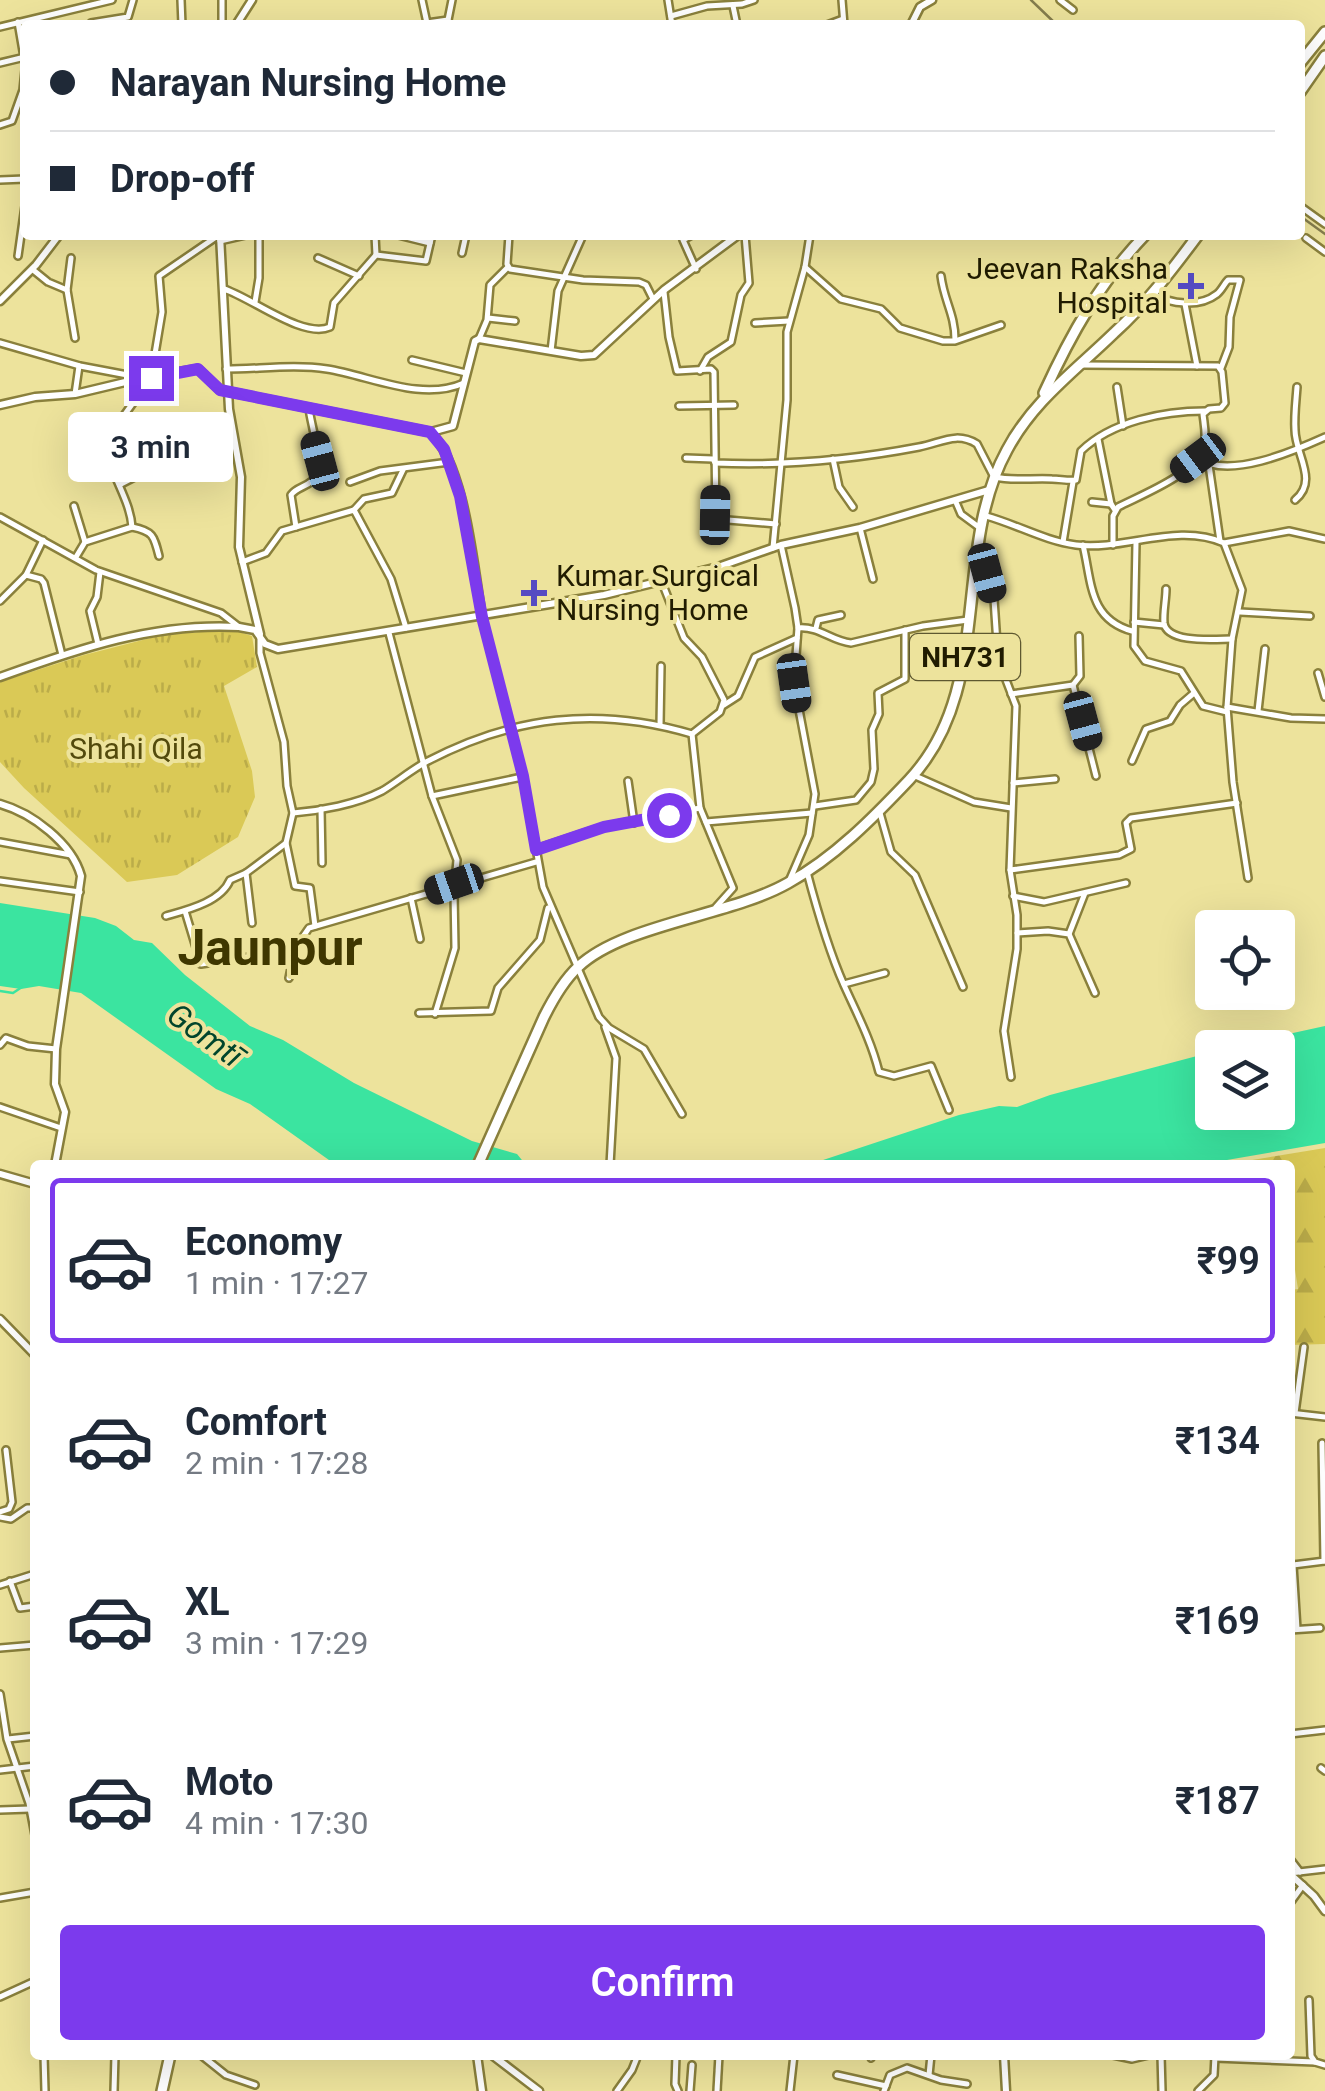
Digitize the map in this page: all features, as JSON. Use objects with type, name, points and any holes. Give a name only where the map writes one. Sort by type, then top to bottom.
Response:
[{"type":"highway","points":[[1305,57],[1325,32]]},
{"type":"highway","points":[[1305,84],[1325,56]]},
{"type":"highway","name":"NH731","points":[[1041,400],[1096,294],[1141,240]]},
{"type":"highway","name":"NH731","points":[[480,1160],[550,1006],[577,967],[618,943],[788,884],[879,810],[913,775],[949,711],[960,682],[980,528],[989,490],[1015,435],[1041,400],[1152,294],[1194,240]]},
{"type":"highway","points":[[162,2091],[169,2060]]},
{"type":"street","points":[[27,20],[112,0]]},
{"type":"street","points":[[110,20],[128,17],[133,0]]},
{"type":"street","points":[[668,0],[671,20]]},
{"type":"street","points":[[671,16],[720,3],[733,6],[751,0]]},
{"type":"street","points":[[914,20],[920,7],[932,0]]},
{"type":"street","points":[[1060,0],[1073,10]]},
{"type":"street","points":[[733,6],[736,20]]},
{"type":"street","points":[[0,27],[18,22],[20,34]]},
{"type":"street","points":[[0,125],[12,121],[20,98]]},
{"type":"street","points":[[1306,238],[1325,252]]},
{"type":"street","points":[[18,256],[20,240]]},
{"type":"street","points":[[0,302],[55,240]]},
{"type":"street","points":[[132,527],[121,484],[108,458],[107,439],[146,378],[162,312],[159,276],[215,240]]},
{"type":"street","points":[[220,240],[227,392],[242,477],[238,535],[260,635],[260,653],[284,742],[293,812],[286,843],[295,886],[310,888],[315,926]]},
{"type":"street","points":[[255,302],[258,240]]},
{"type":"street","points":[[224,290],[305,328],[323,330],[331,324],[337,298],[376,254],[375,240]]},
{"type":"street","points":[[376,254],[426,261],[431,240]]},
{"type":"street","points":[[462,253],[465,240]]},
{"type":"street","points":[[0,404],[75,394],[198,369],[227,392],[430,432],[453,426],[472,344],[479,339],[488,318],[490,284],[508,267],[508,240]]},
{"type":"street","points":[[551,351],[557,300],[581,240]]},
{"type":"street","points":[[683,240],[696,270]]},
{"type":"street","points":[[479,339],[594,355],[664,290],[735,240]]},
{"type":"street","points":[[700,370],[708,356],[731,342],[741,295],[748,287],[743,240]]},
{"type":"street","points":[[788,884],[809,835],[814,781],[794,683],[798,628],[777,547],[776,524],[789,321],[809,240]]},
{"type":"street","points":[[71,258],[67,290],[75,338]]},
{"type":"street","points":[[318,258],[360,276]]},
{"type":"street","points":[[508,267],[564,278],[643,283],[653,300]]},
{"type":"street","points":[[805,267],[841,298],[881,309],[900,328],[943,341],[955,341],[1002,325]]},
{"type":"street","points":[[32,269],[67,290]]},
{"type":"street","points":[[940,276],[943,295],[956,321],[955,341]]},
{"type":"street","points":[[1063,542],[1081,451],[1123,426],[1153,416],[1205,411],[1221,408],[1225,403],[1221,368],[1229,347],[1230,317],[1240,280],[1228,280],[1217,294],[1185,304],[1171,304],[1152,294]]},
{"type":"street","points":[[664,290],[668,337],[677,371],[714,372],[716,518],[776,524]]},
{"type":"street","points":[[1185,304],[1197,366]]},
{"type":"street","points":[[488,318],[515,321]]},
{"type":"street","points":[[754,322],[789,321]]},
{"type":"street","points":[[0,342],[79,366],[146,378]]},
{"type":"street","points":[[412,360],[466,373]]},
{"type":"street","points":[[1079,365],[1221,368]]},
{"type":"street","points":[[75,394],[79,366]]},
{"type":"street","points":[[226,369],[325,368],[410,388],[443,390],[464,382]]},
{"type":"street","points":[[1117,387],[1123,426]]},
{"type":"street","points":[[1295,500],[1304,492],[1306,478],[1294,430],[1297,387]]},
{"type":"street","points":[[679,406],[734,405]]},
{"type":"street","points":[[296,526],[291,494],[313,480],[320,466],[310,408]]},
{"type":"street","points":[[1092,502],[1113,507],[1149,495],[1198,458],[1204,445],[1205,411]]},
{"type":"street","points":[[430,432],[444,449],[460,496],[482,617],[512,728],[549,905],[616,1058],[610,1160]]},
{"type":"street","points":[[686,458],[780,466],[927,446],[952,436],[977,444],[994,477],[1019,482],[1072,482]]},
{"type":"street","points":[[1198,458],[1209,466],[1227,466],[1298,449],[1325,437]]},
{"type":"street","points":[[121,484],[156,466],[233,439]]},
{"type":"street","points":[[1098,439],[1113,507],[1112,544]]},
{"type":"street","points":[[833,459],[839,487],[852,506]]},
{"type":"street","points":[[350,482],[380,472],[448,462]]},
{"type":"street","points":[[1209,466],[1222,542],[1242,582],[1240,612],[1232,639],[1228,710],[1248,878]]},
{"type":"street","points":[[242,562],[263,554],[278,533],[354,510],[364,499],[392,493],[403,470]]},
{"type":"street","points":[[0,677],[137,633],[240,627],[255,630],[265,644],[278,649],[604,594],[718,567],[777,547],[860,528],[989,490]]},
{"type":"street","points":[[954,498],[961,514],[980,528]]},
{"type":"street","points":[[74,506],[85,542]]},
{"type":"street","points":[[354,510],[391,578],[406,628]]},
{"type":"street","points":[[983,516],[1084,545],[1136,543],[1181,534],[1222,542],[1289,531],[1325,539]]},
{"type":"street","points":[[0,517],[100,572],[221,613],[240,627]]},
{"type":"street","points":[[76,557],[85,542],[132,527],[154,534],[159,556]]},
{"type":"street","points":[[860,528],[873,579]]},
{"type":"street","points":[[0,601],[26,575],[43,540]]},
{"type":"street","points":[[1136,543],[1132,631],[1140,657],[1181,671],[1199,702],[1210,710],[1325,719]]},
{"type":"street","points":[[1084,545],[1093,591],[1105,619],[1132,631]]},
{"type":"street","points":[[978,550],[994,599],[998,660],[1016,706],[1010,870],[1017,933],[1004,1022],[1011,1078]]},
{"type":"street","points":[[98,644],[90,611],[97,597],[100,572]]},
{"type":"street","points":[[26,575],[41,579],[44,584],[62,655]]},
{"type":"street","points":[[661,580],[684,638],[702,657],[724,704]]},
{"type":"street","points":[[1166,589],[1167,630],[1182,638],[1232,639]]},
{"type":"street","points":[[1240,612],[1310,616]]},
{"type":"street","points":[[816,628],[818,620],[841,616]]},
{"type":"street","points":[[798,628],[816,628],[840,642],[851,643],[970,619]]},
{"type":"street","points":[[1134,622],[1164,625]]},
{"type":"street","points":[[706,822],[856,800],[871,782],[874,770],[872,730],[880,714],[878,693],[906,679],[905,630]]},
{"type":"street","points":[[389,632],[432,796],[457,860],[455,948],[435,1014]]},
{"type":"street","points":[[1011,694],[1073,685],[1080,676],[1080,636]]},
{"type":"street","points":[[692,734],[738,696],[755,656],[796,638]]},
{"type":"street","points":[[1258,711],[1266,649]]},
{"type":"street","points":[[660,725],[661,666]]},
{"type":"street","points":[[1318,673],[1325,698]]},
{"type":"street","points":[[1073,685],[1096,776]]},
{"type":"street","points":[[1132,760],[1146,730],[1172,720],[1180,705],[1194,693]]},
{"type":"street","points":[[293,812],[321,809],[376,793],[425,762],[465,743],[512,728],[568,718],[660,725],[692,734]]},
{"type":"street","points":[[692,734],[700,808],[733,888],[709,914]]},
{"type":"street","points":[[913,775],[974,802],[1011,808]]},
{"type":"street","points":[[432,796],[523,776]]},
{"type":"street","points":[[1012,783],[1055,779]]},
{"type":"street","points":[[628,781],[634,823]]},
{"type":"street","points":[[1010,870],[1119,856],[1130,849],[1126,823],[1131,818],[1237,803]]},
{"type":"street","points":[[0,804],[23,812],[49,832],[72,855],[81,876],[56,1049],[56,1084],[65,1112],[56,1160]]},
{"type":"street","points":[[536,850],[604,827],[700,808]]},
{"type":"street","points":[[321,809],[322,863]]},
{"type":"street","points":[[879,810],[890,852],[915,875],[963,988]]},
{"type":"street","points":[[0,842],[72,855]]},
{"type":"street","points":[[166,916],[224,891],[230,880],[286,843]]},
{"type":"street","points":[[289,978],[295,948],[309,928],[538,861]]},
{"type":"street","points":[[807,872],[821,924],[867,1031],[880,1072],[894,1076],[931,1066],[950,1110]]},
{"type":"street","points":[[246,873],[252,923]]},
{"type":"street","points":[[0,880],[80,892]]},
{"type":"street","points":[[1014,896],[1044,902],[1126,883]]},
{"type":"street","points":[[1085,893],[1068,934],[1095,993]]},
{"type":"street","points":[[410,897],[420,940]]},
{"type":"street","points":[[419,1014],[492,1011],[498,988],[540,940],[549,905]]},
{"type":"street","points":[[185,911],[202,964],[261,955]]},
{"type":"street","points":[[1017,933],[1068,934]]},
{"type":"street","points":[[844,984],[885,973]]},
{"type":"street","points":[[604,1024],[644,1048],[682,1114]]},
{"type":"street","points":[[0,1045],[6,1038],[28,1046],[56,1049]]},
{"type":"street","points":[[0,1107],[64,1129]]},
{"type":"street","points":[[0,1174],[30,1183]]},
{"type":"street","points":[[0,1320],[30,1350]]},
{"type":"street","points":[[1295,1397],[1304,1347]]},
{"type":"street","points":[[1295,1359],[1302,1360]]},
{"type":"street","points":[[1295,1413],[1325,1417]]},
{"type":"street","points":[[1295,1565],[1325,1561],[1322,1443]]},
{"type":"street","points":[[0,1514],[12,1508],[6,1450]]},
{"type":"street","points":[[0,1514],[11,1519],[30,1508]]},
{"type":"street","points":[[0,1585],[30,1575]]},
{"type":"street","points":[[10,1581],[20,1608],[30,1607]]},
{"type":"street","points":[[1295,1630],[1320,1628]]},
{"type":"street","points":[[0,1648],[30,1645]]},
{"type":"street","points":[[0,1694],[7,1739],[30,1802]]},
{"type":"street","points":[[1295,1733],[1325,1730]]},
{"type":"street","points":[[7,1739],[30,1737]]},
{"type":"street","points":[[0,1770],[30,1767]]},
{"type":"street","points":[[0,1810],[30,1805]]},
{"type":"street","points":[[1295,1866],[1300,1872]]},
{"type":"street","points":[[1295,1872],[1325,1869]]},
{"type":"street","points":[[1295,1878],[1325,1911]]},
{"type":"street","points":[[1295,1896],[1303,1885]]},
{"type":"street","points":[[0,1898],[30,1893]]},
{"type":"street","points":[[0,1997],[30,1983]]},
{"type":"street","points":[[1309,2000],[1310,2051],[1315,2062]]},
{"type":"street","points":[[44,2060],[45,2091]]},
{"type":"street","points":[[114,2091],[115,2060]]},
{"type":"street","points":[[207,2060],[226,2074],[255,2085]]},
{"type":"street","points":[[478,2060],[482,2091]]},
{"type":"street","points":[[499,2060],[539,2091]]},
{"type":"street","points":[[617,2091],[636,2060]]},
{"type":"street","points":[[676,2060],[678,2091]]},
{"type":"street","points":[[717,2091],[719,2060]]},
{"type":"street","points":[[790,2091],[793,2060]]},
{"type":"street","points":[[928,2075],[931,2060]]},
{"type":"street","points":[[1004,2060],[1006,2091]]},
{"type":"street","points":[[1160,2060],[1162,2091]]},
{"type":"street","points":[[1198,2091],[1214,2075],[1215,2060]]},
{"type":"street","points":[[1275,2060],[1325,2065]]},
{"type":"street","points":[[690,2091],[692,2064]]},
{"type":"street","points":[[837,2074],[885,2089],[890,2076],[910,2068],[967,2084]]},
{"type":"green space","name":"Shahi Qila","points":[[233,630],[252,636],[257,667],[224,686],[252,771],[255,797],[238,837],[177,875],[127,882],[0,762],[0,682],[166,634]]},
{"type":"green space","points":[[1325,1148],[1325,1344],[1295,1345],[1298,1289],[1295,1160],[1252,1160]]},
{"type":"water","name":"Gomtī","points":[[0,903],[95,918],[116,926],[134,940],[152,943],[185,975],[250,1026],[283,1040],[354,1083],[472,1141],[517,1154],[522,1160],[329,1160],[250,1104],[216,1089],[81,993],[39,986],[0,986]]},
{"type":"water","points":[[1325,1026],[1325,1143],[1227,1160],[823,1160],[959,1115],[999,1106],[1017,1107],[1195,1057],[1195,1130],[1295,1130],[1295,1032]]},
{"type":"waterway","points":[[0,991],[13,993],[22,987]]},
{"type":"railway","points":[[1031,0],[1052,20]]},
{"type":"railway","points":[[1305,220],[1325,234]]},
{"type":"place","name":"Jeevan Raksha Hospital","points":[[1191,286]]},
{"type":"place","name":"Kumar Surgical Nursing Home","points":[[534,593]]},
{"type":"district","name":"Jaunpur","points":[[270,947]]},
{"type":"route","points":[[151,378],[198,369],[220,390],[430,432],[444,449],[460,496],[482,617],[523,776],[536,850],[604,827],[669,815]]}]
